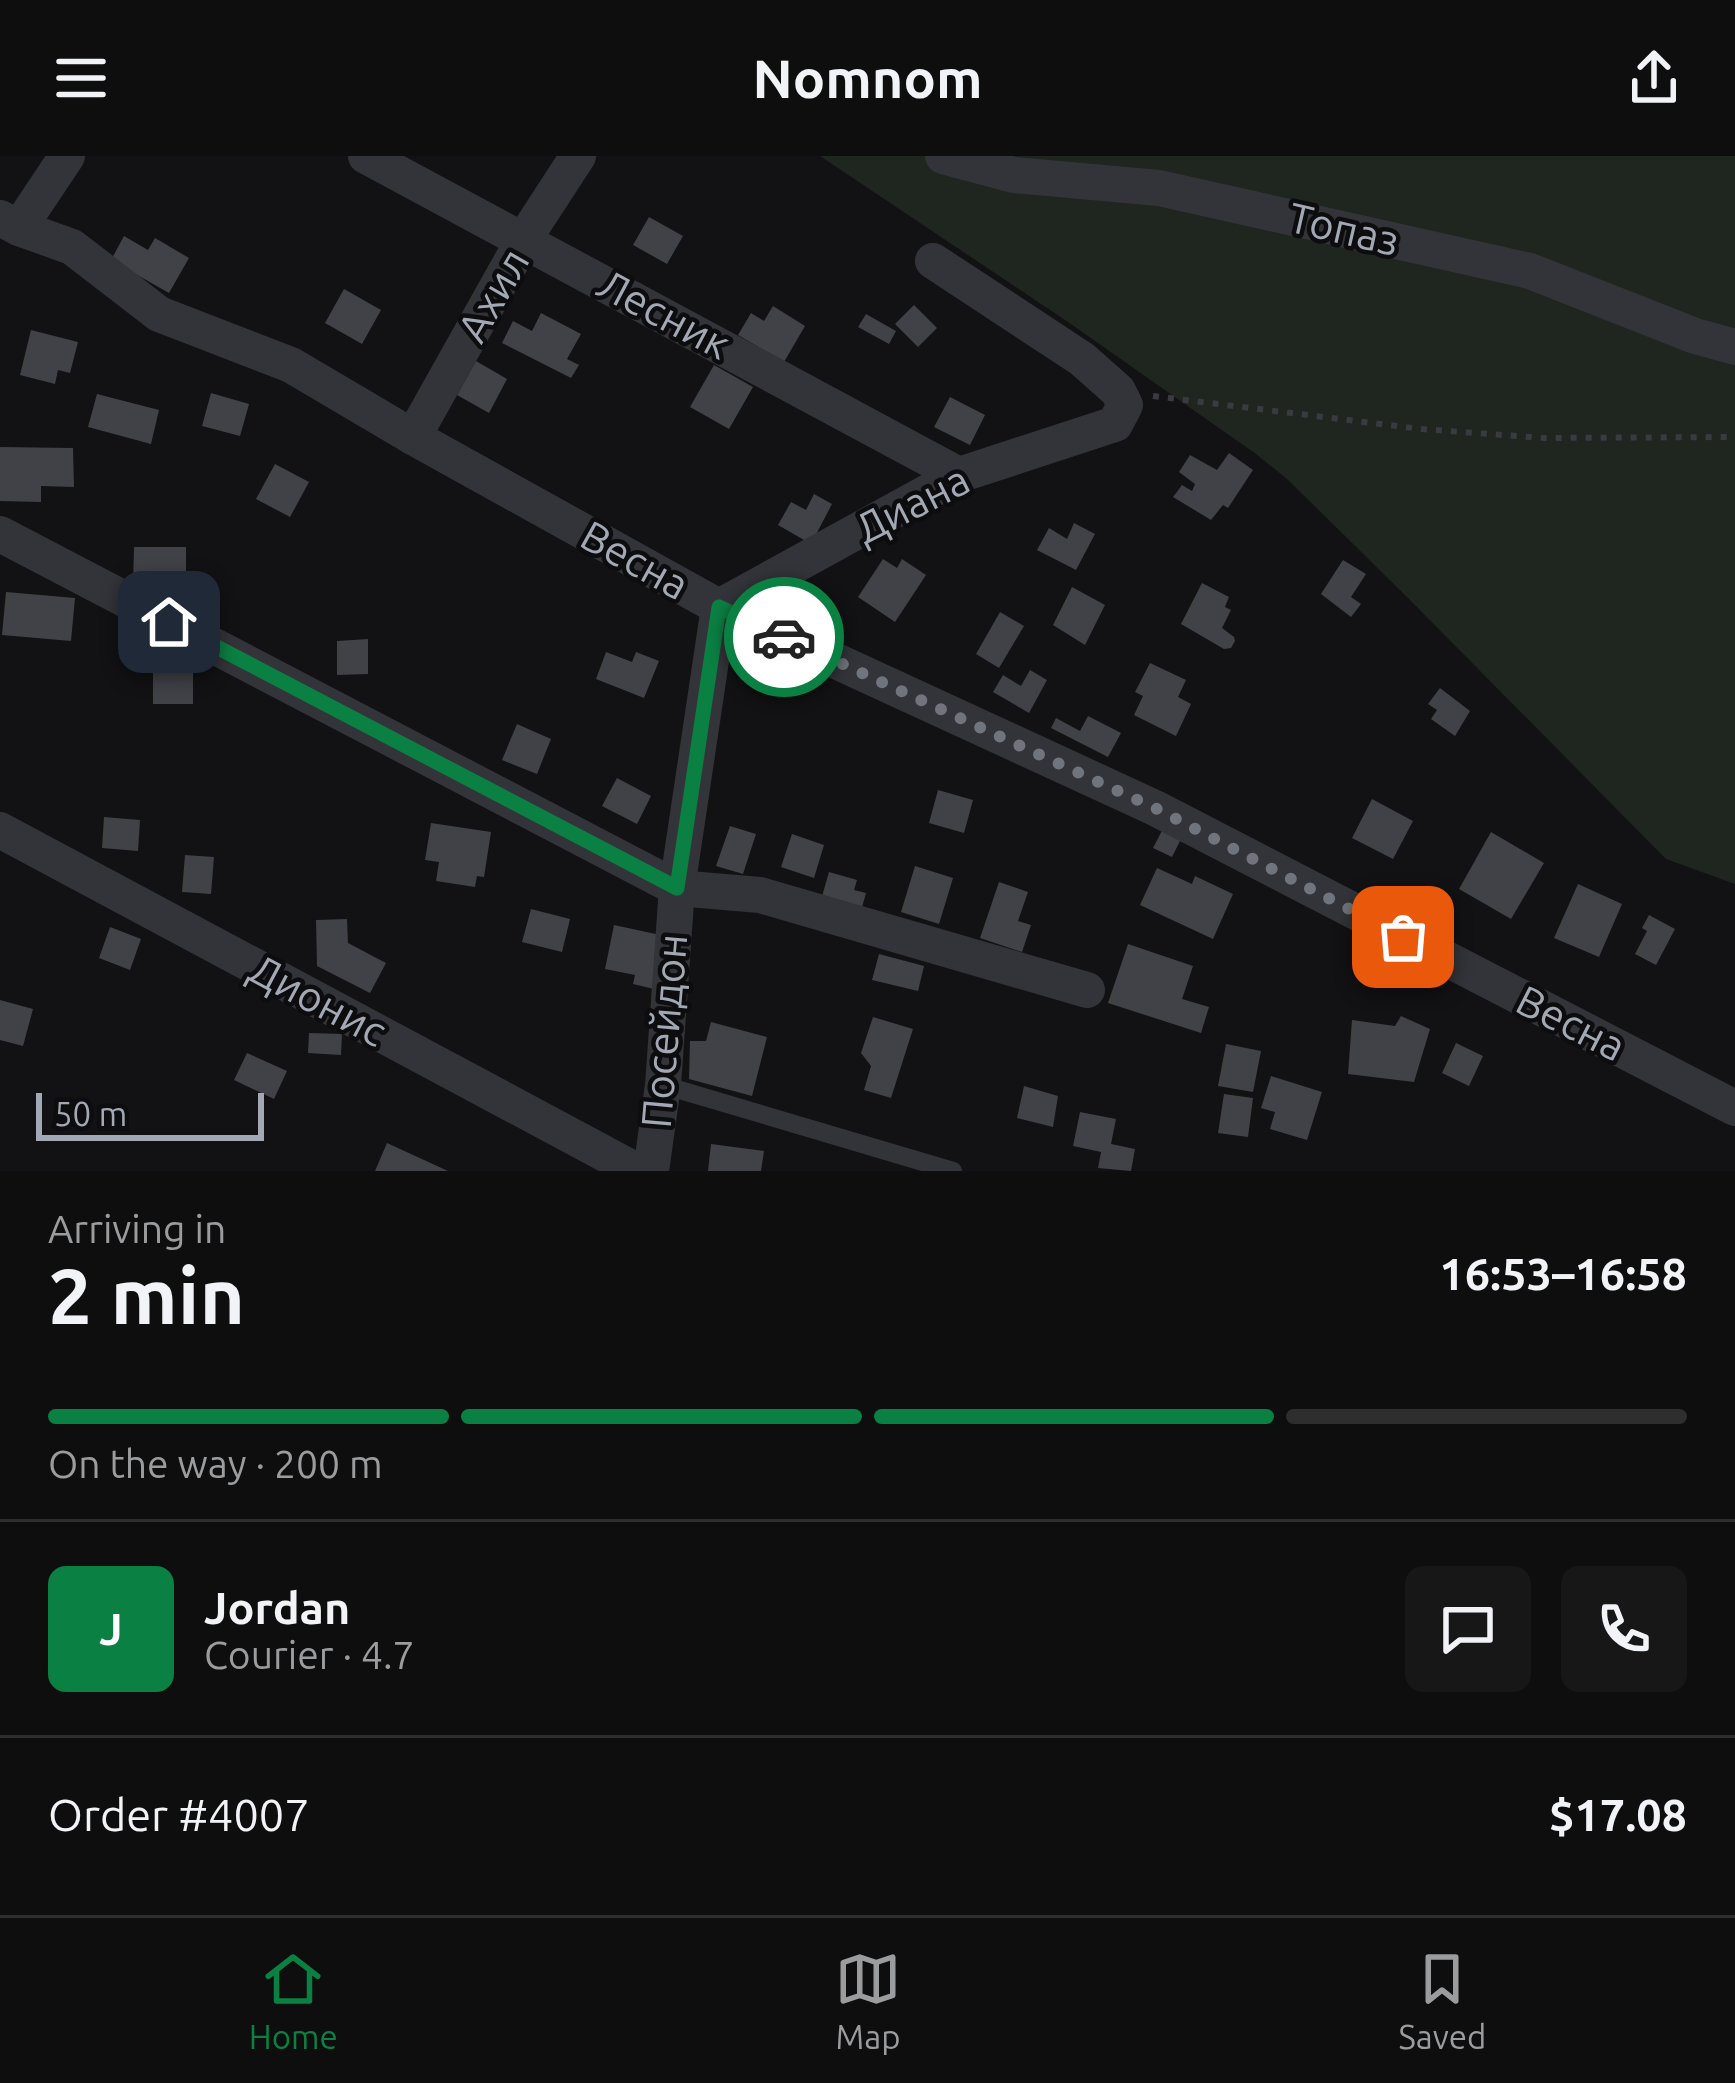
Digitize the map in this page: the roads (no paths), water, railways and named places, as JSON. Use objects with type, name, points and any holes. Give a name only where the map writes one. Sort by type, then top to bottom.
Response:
[{"type":"street","points":[[10,223],[67,156]]},
{"type":"street","name":"Лесник","points":[[366,156],[959,475]]},
{"type":"street","name":"Ахил","points":[[413,436],[524,238],[578,156]]},
{"type":"street","name":"Топаз","points":[[943,156],[1014,176],[1159,188],[1530,271],[1735,347]]},
{"type":"street","name":"Весна","points":[[10,223],[71,247],[159,314],[291,364],[719,607],[1155,808],[1735,1108]]},
{"type":"street","name":"Диана","points":[[719,607],[959,475],[1116,407],[1082,359],[933,261]]},
{"type":"street","points":[[0,534],[677,888],[760,896],[1087,990]]},
{"type":"street","name":"Посейдон","points":[[651,1171],[663,1085],[677,888],[719,607]]},
{"type":"street","name":"Дионис","points":[[0,830],[637,1171]]},
{"type":"lane","points":[[663,1085],[953,1171]]}]
